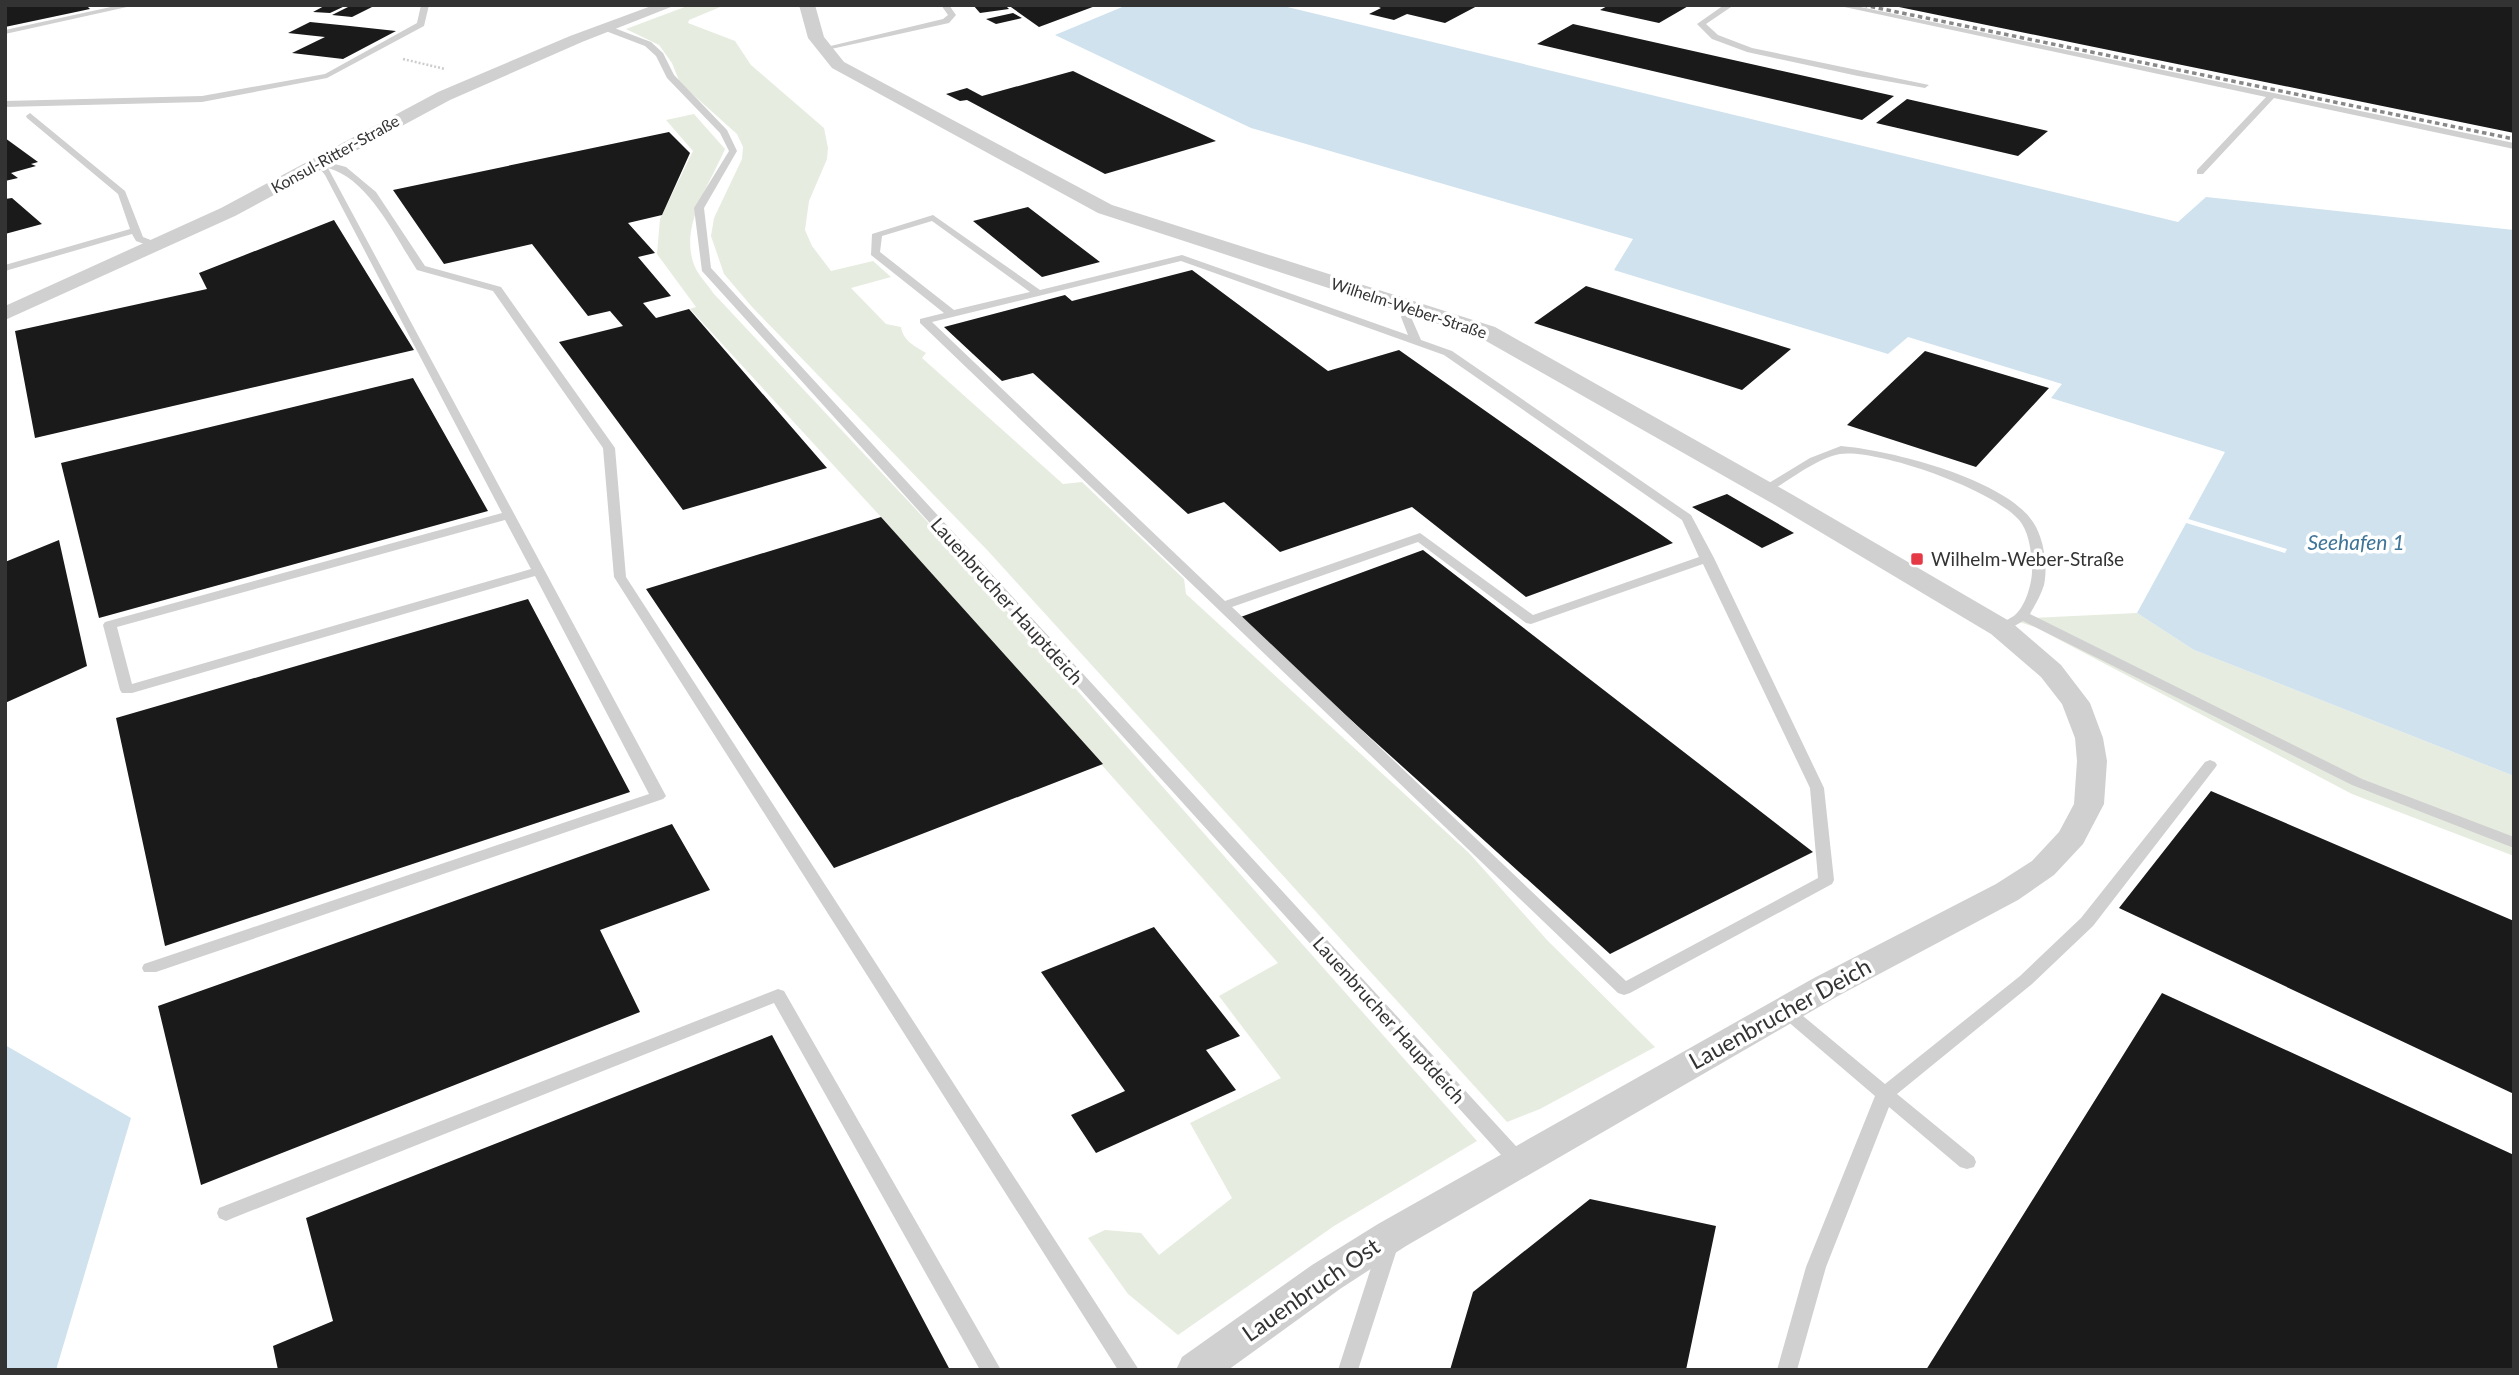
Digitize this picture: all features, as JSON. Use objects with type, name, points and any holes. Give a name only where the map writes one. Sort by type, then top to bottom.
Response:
[{"type":"street","name":"Konsul-Ritter-Straße","points":[[5,314],[158,246],[320,163],[396,120],[484,78],[669,5]]},
{"type":"street","points":[[807,5],[816,38],[822,49]]},
{"type":"street","name":"Wilhelm-Weber-Straße","points":[[822,49],[838,65],[1105,209],[1488,332],[1765,489],[2012,622],[2076,703],[2089,738]]},
{"type":"street","name":"Lauenbrucher Deich","points":[[1392,1234],[1785,1010],[2007,892],[2043,868],[2072,837],[2089,804],[2092,761],[2089,738]]},
{"type":"street","name":"Lauenbruch Ost","points":[[1196,1370],[1326,1277],[1392,1234]]},
{"type":"lane","points":[[5,104],[202,99],[327,76],[421,24],[425,5]]},
{"type":"lane","points":[[822,49],[946,21],[952,15],[945,5]]},
{"type":"lane","points":[[1730,5],[1701,24],[1716,37],[1777,56],[1858,74],[1926,85]]},
{"type":"lane","points":[[1839,5],[2514,146]]},
{"type":"lane","points":[[5,33],[126,6]]},
{"type":"lane","name":"Lauenbrucher Hauptdeich","points":[[606,28],[648,44],[660,55],[670,76],[724,132],[733,151],[699,208],[706,269],[1519,1162]]},
{"type":"lane","points":[[2200,172],[2272,95]]},
{"type":"lane","points":[[30,116],[122,193],[139,239],[158,246]]},
{"type":"lane","points":[[150,968],[658,796],[329,175],[320,163]]},
{"type":"lane","points":[[320,163],[343,169],[373,194],[421,268],[497,289],[608,448],[620,577],[1129,1370]]},
{"type":"lane","points":[[953,314],[875,253],[877,234],[933,218],[1038,293]]},
{"type":"lane","points":[[5,268],[136,230]]},
{"type":"lane","points":[[1182,258],[1448,353],[1687,518],[1817,788],[1826,880],[1623,989],[924,321],[953,314],[1182,258]]},
{"type":"lane","points":[[1411,307],[1406,317],[1416,341]]},
{"type":"lane","points":[[1765,489],[1839,450],[1891,456],[1963,481],[1996,496],[2028,522],[2037,559],[2038,581],[2012,622],[2357,782],[2514,844]]},
{"type":"lane","points":[[508,515],[110,625],[127,690],[538,570]]},
{"type":"lane","points":[[1223,606],[1420,537],[1531,620],[1707,558]]},
{"type":"lane","points":[[1787,1370],[1816,1268],[1885,1094],[2026,980],[2087,922],[2210,765]]},
{"type":"lane","points":[[226,1213],[778,995],[990,1370]]},
{"type":"lane","points":[[1785,1010],[1967,1162]]},
{"type":"lane","points":[[1348,1370],[1392,1234]]},
{"type":"path","points":[[371,52],[484,78]]},
{"type":"shaded area","points":[[690,5],[725,5],[689,20],[688,23],[735,41],[751,65],[824,128],[827,159],[809,201],[805,230],[812,246],[831,271],[873,261],[891,277],[851,288],[886,324],[901,327],[907,340],[926,353],[922,358],[1063,484],[1082,482],[1184,579],[1186,594],[1469,853],[1547,940],[1655,1047],[1540,1109],[1507,1122],[989,552],[753,308],[724,274],[711,236],[714,218],[742,159],[743,147],[737,134],[680,83],[672,63],[659,45],[626,29]]},
{"type":"shaded area","points":[[694,114],[725,149],[698,206],[690,237],[695,267],[714,294],[925,519],[1477,1141],[1334,1226],[1178,1335],[1128,1294],[1088,1238],[1105,1230],[1141,1233],[1159,1255],[1232,1198],[1190,1123],[1281,1078],[1219,996],[1278,963],[881,517],[690,309],[696,307],[657,254],[660,219],[693,151],[666,120]]},
{"type":"shaded area","points":[[2137,613],[2194,650],[2514,776],[2514,856],[2352,794],[2035,627],[2010,619]]},
{"type":"water","name":"Seehafen 1","points":[[1127,5],[1279,5],[2178,222],[2206,197],[2514,230],[2514,776],[2194,650],[2137,613],[2225,452],[2051,398],[2062,384],[1908,337],[1888,354],[1614,270],[1633,239],[1251,128],[1055,35]]},
{"type":"water","points":[[5,1045],[131,1118],[56,1370],[5,1370]]},
{"type":"pier","points":[[2185,518],[2287,549],[2285,553],[2183,522]]},
{"type":"building","points":[[5,5],[86,5],[90,9],[5,27]]},
{"type":"building","points":[[326,5],[345,6],[330,13],[313,12]]},
{"type":"building","points":[[352,5],[376,5],[352,17],[332,15]]},
{"type":"building","points":[[973,5],[1005,5],[1009,9],[980,13]]},
{"type":"building","points":[[1008,5],[1098,5],[1039,27]]},
{"type":"building","points":[[1374,5],[1479,5],[1445,23],[1407,14],[1394,20],[1369,14],[1381,8]]},
{"type":"building","points":[[1609,5],[1690,5],[1659,23],[1600,10]]},
{"type":"building","points":[[2514,5],[2514,133],[1894,6]]},
{"type":"building","points":[[1013,13],[1022,18],[996,24],[986,19]]},
{"type":"building","points":[[310,22],[396,31],[343,59],[292,53],[325,37],[288,33]]},
{"type":"building","points":[[1573,24],[1894,96],[1862,120],[1537,44]]},
{"type":"building","points":[[1073,71],[1216,141],[1105,174],[967,100],[960,101],[946,94],[967,88],[982,96]]},
{"type":"building","points":[[1907,99],[2048,131],[2018,156],[1876,123]]},
{"type":"building","points":[[669,132],[690,153],[662,215],[628,223],[655,253],[638,257],[671,296],[643,303],[656,318],[689,309],[827,468],[683,510],[559,342],[623,326],[610,311],[588,316],[532,244],[444,264],[393,190]]},
{"type":"building","points":[[5,138],[38,162],[31,164],[36,166],[11,173],[18,178],[5,181]]},
{"type":"building","points":[[12,198],[42,224],[5,234],[5,199]]},
{"type":"building","points":[[1028,207],[1100,262],[1042,277],[973,221]]},
{"type":"building","points":[[334,220],[414,350],[35,438],[15,331],[207,289],[199,273]]},
{"type":"building","points":[[1192,270],[1328,371],[1399,350],[1673,543],[1526,597],[1412,507],[1280,552],[1224,502],[1188,514],[1033,373],[1002,381],[944,327],[1065,295],[1072,301]]},
{"type":"building","points":[[1586,286],[1791,349],[1742,390],[1534,323]]},
{"type":"building","points":[[1925,351],[2049,388],[1976,467],[1847,425]]},
{"type":"building","points":[[413,378],[488,511],[99,618],[61,463]]},
{"type":"building","points":[[1727,494],[1794,533],[1762,548],[1692,507]]},
{"type":"building","points":[[881,517],[1103,764],[834,868],[646,589]]},
{"type":"building","points":[[59,540],[87,666],[5,703],[5,562]]},
{"type":"building","points":[[1423,550],[1813,852],[1610,954],[1238,618]]},
{"type":"building","points":[[528,599],[630,792],[165,946],[116,718]]},
{"type":"building","points":[[2211,791],[2514,921],[2514,1094],[2119,908]]},
{"type":"building","points":[[672,824],[710,890],[600,930],[640,1012],[201,1185],[158,1006]]},
{"type":"building","points":[[1154,927],[1240,1036],[1206,1050],[1236,1090],[1096,1153],[1071,1115],[1125,1091],[1041,972]]},
{"type":"building","points":[[2162,993],[2514,1155],[2514,1370],[1926,1370]]},
{"type":"building","points":[[772,1035],[950,1370],[278,1370],[273,1346],[333,1321],[306,1218]]},
{"type":"building","points":[[1590,1199],[1716,1226],[1686,1370],[1450,1370],[1473,1292]]},
{"type":"railway","points":[[1863,5],[2514,139]]},
{"type":"place","name":"Wilhelm-Weber-Straße","points":[[1917,559]]}]
